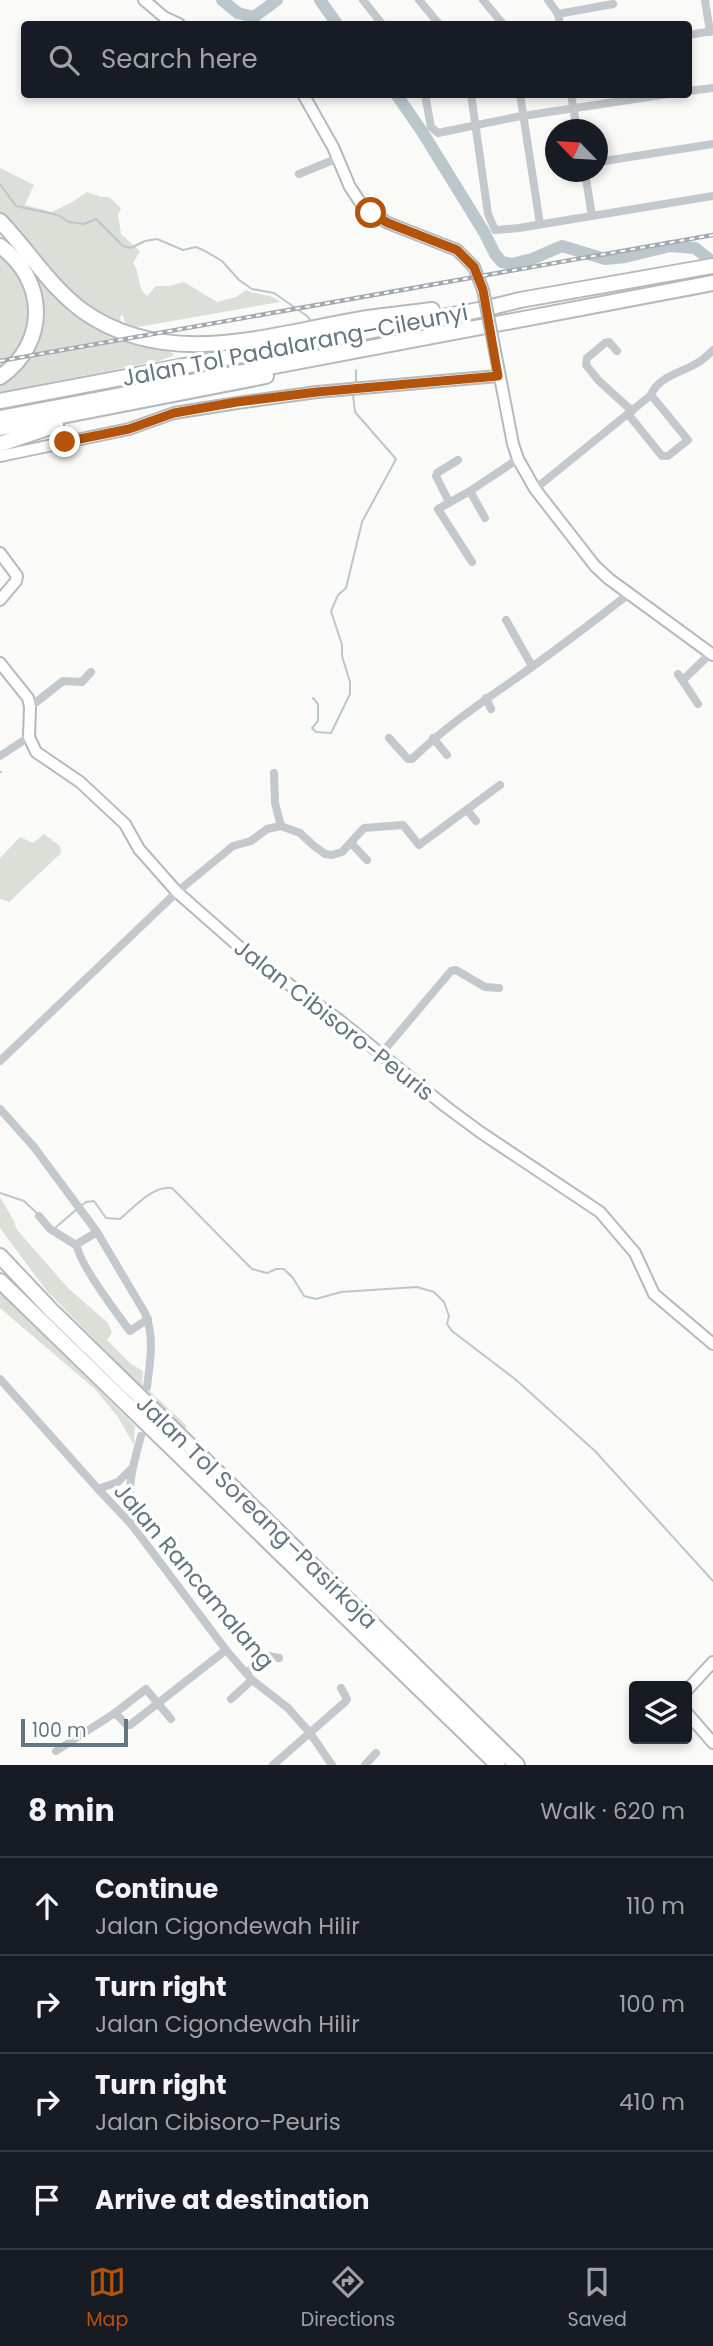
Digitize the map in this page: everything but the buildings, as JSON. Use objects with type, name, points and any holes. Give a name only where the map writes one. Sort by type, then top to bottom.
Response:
[{"type":"highway","points":[[0,221],[76,304],[103,323],[144,339],[187,345],[228,343],[369,318],[520,300]]},
{"type":"highway","points":[[0,236],[46,273]]},
{"type":"highway","points":[[0,246],[16,259],[28,275],[36,306],[34,327],[25,350],[11,369],[0,377]]},
{"type":"highway","name":"Jalan Tol Padalarang–Cileunyi","points":[[0,401],[520,300],[713,266]]},
{"type":"highway","name":"Jalan Tol Padalarang–Cileunyi","points":[[0,418],[713,282]]},
{"type":"highway","points":[[0,428],[335,360],[426,335]]},
{"type":"highway","points":[[0,444],[42,429],[193,390]]},
{"type":"highway","points":[[0,1244],[51,1311]]},
{"type":"highway","name":"Jalan Tol Soreang–Pasirkoja","points":[[0,1256],[51,1311],[517,1765]]},
{"type":"highway","name":"Jalan Tol Soreang–Pasirkoja","points":[[0,1281],[498,1765]]},
{"type":"street","points":[[144,0],[173,21]]},
{"type":"street","points":[[363,0],[380,21]]},
{"type":"street","points":[[419,0],[436,21]]},
{"type":"street","points":[[484,0],[501,21]]},
{"type":"street","points":[[548,0],[559,21]]},
{"type":"street","points":[[692,34],[711,31],[705,0]]},
{"type":"street","points":[[558,15],[613,4]]},
{"type":"street","points":[[692,91],[713,88]]},
{"type":"street","points":[[305,98],[338,158],[350,187],[364,208],[388,223],[457,250],[474,267],[483,290],[510,435],[518,459],[535,489],[587,557],[608,579],[712,654],[680,677],[698,704]]},
{"type":"street","points":[[426,98],[434,132],[438,134],[641,98]]},
{"type":"street","points":[[472,98],[488,214],[493,228],[499,230],[713,196]]},
{"type":"street","points":[[520,98],[540,224]]},
{"type":"street","points":[[572,98],[575,119]]},
{"type":"street","points":[[608,160],[713,144]]},
{"type":"street","points":[[299,174],[338,158]]},
{"type":"street","points":[[587,182],[592,216]]},
{"type":"street","points":[[617,351],[609,342],[605,343],[587,358],[586,365],[630,412],[662,456],[668,456],[688,440],[651,395]]},
{"type":"street","points":[[535,489],[651,395],[655,387],[700,362],[713,350]]},
{"type":"street","points":[[0,456],[129,429],[174,413],[237,402],[498,376]]},
{"type":"street","points":[[472,562],[438,511],[440,507],[518,459]]},
{"type":"street","points":[[449,502],[436,476],[458,460]]},
{"type":"street","points":[[470,491],[485,518]]},
{"type":"street","points":[[0,553],[17,576],[0,600]]},
{"type":"street","points":[[389,738],[409,760],[433,738],[629,593]]},
{"type":"street","points":[[506,620],[532,666]]},
{"type":"street","points":[[0,663],[24,691],[30,707],[29,737],[0,756]]},
{"type":"street","points":[[30,707],[64,681],[82,682],[91,672]]},
{"type":"street","points":[[486,698],[491,709]]},
{"type":"street","name":"Jalan Cibisoro-Peuris","points":[[29,737],[36,752],[87,788],[125,824],[139,849],[177,892],[244,952],[339,1020],[480,1132],[600,1212],[635,1254],[654,1294],[713,1344]]},
{"type":"street","points":[[433,738],[447,755]]},
{"type":"street","points":[[274,773],[275,803],[281,826]]},
{"type":"street","points":[[0,1061],[177,892],[233,846],[251,841],[267,829],[281,826],[300,833],[314,846],[332,855],[342,852],[364,828],[403,825],[419,845],[500,785]]},
{"type":"street","points":[[467,810],[475,821]]},
{"type":"street","points":[[351,844],[367,860]]},
{"type":"street","points":[[382,1055],[451,971],[456,970],[485,987],[499,988]]},
{"type":"street","points":[[0,1109],[34,1147],[97,1232],[148,1319],[153,1341],[147,1387]]},
{"type":"street","points":[[38,1216],[50,1229],[76,1245],[101,1290],[130,1331],[148,1319]]},
{"type":"street","points":[[76,1245],[97,1232]]},
{"type":"street","name":"Jalan Rancamalang","points":[[0,1379],[132,1525],[226,1650],[252,1672],[310,1732],[332,1765]]},
{"type":"street","points":[[132,1525],[128,1502],[131,1469],[141,1436]]},
{"type":"street","points":[[98,1489],[118,1482],[131,1469]]},
{"type":"street","points":[[115,1713],[128,1725],[226,1650]]},
{"type":"street","points":[[231,1699],[252,1672],[271,1655],[279,1657]]},
{"type":"street","points":[[692,1685],[713,1662]]},
{"type":"street","points":[[273,1765],[346,1700],[341,1688]]},
{"type":"street","points":[[56,1751],[115,1713],[146,1689],[171,1719]]},
{"type":"street","points":[[692,1719],[713,1743]]},
{"type":"street","points":[[365,1765],[376,1753]]},
{"type":"shaded area","points":[[0,168],[34,185],[25,205],[52,212],[87,192],[109,197],[121,208],[118,215],[121,234],[140,251],[133,263],[141,288],[147,296],[156,286],[184,282],[217,302],[236,297],[246,290],[280,302],[126,329],[123,315],[120,316],[122,328],[86,304],[71,290],[0,212]]},
{"type":"shaded area","points":[[0,254],[22,276],[30,308],[27,329],[19,350],[0,371]]},
{"type":"shaded area","points":[[25,261],[63,303],[88,324],[125,342],[173,353],[173,356],[0,392],[0,385],[19,368],[33,345]]},
{"type":"shaded area","points":[[44,834],[60,846],[61,853],[9,902],[0,899],[0,858],[20,837],[33,843]]},
{"type":"shaded area","points":[[0,1197],[17,1230],[69,1289],[108,1323],[112,1333],[107,1340],[131,1364],[143,1371],[142,1384],[187,1426],[183,1430],[46,1290],[0,1228]]},
{"type":"shaded area","points":[[0,1292],[135,1426],[134,1445],[118,1417],[95,1389],[0,1308]]},
{"type":"waterway","points":[[222,0],[238,13],[254,17],[277,0]]},
{"type":"waterway","points":[[320,0],[335,21]]},
{"type":"waterway","points":[[399,98],[502,262],[512,264],[532,259],[562,246],[605,259],[670,246],[695,248],[713,262]]},
{"type":"waterway","points":[[0,184],[16,206],[58,215],[69,222],[84,224],[96,219],[123,246],[131,248],[157,239],[183,250],[196,247],[222,261],[239,280],[252,289],[274,293],[312,322]]},
{"type":"waterway","points":[[356,370],[356,383]]},
{"type":"waterway","points":[[313,698],[318,704],[318,721],[312,728],[316,732],[331,733],[350,694],[342,645],[331,611],[338,595],[346,588],[362,522],[396,459],[355,412],[353,395]]},
{"type":"waterway","points":[[82,1205],[94,1201],[106,1218],[120,1219],[151,1194],[172,1188],[252,1269],[267,1273],[284,1269],[304,1296],[316,1299],[341,1292],[417,1287],[434,1292],[444,1302],[449,1316],[447,1324],[452,1331],[515,1379],[595,1451],[713,1581]]},
{"type":"waterway","points":[[0,1193],[24,1201],[38,1214]]},
{"type":"waterway","points":[[55,1228],[77,1209]]},
{"type":"railway","points":[[0,361],[713,235]]},
{"type":"route","points":[[65,442],[129,429],[174,413],[237,402],[498,376],[483,290],[474,267],[457,250],[388,223],[371,213]]}]
